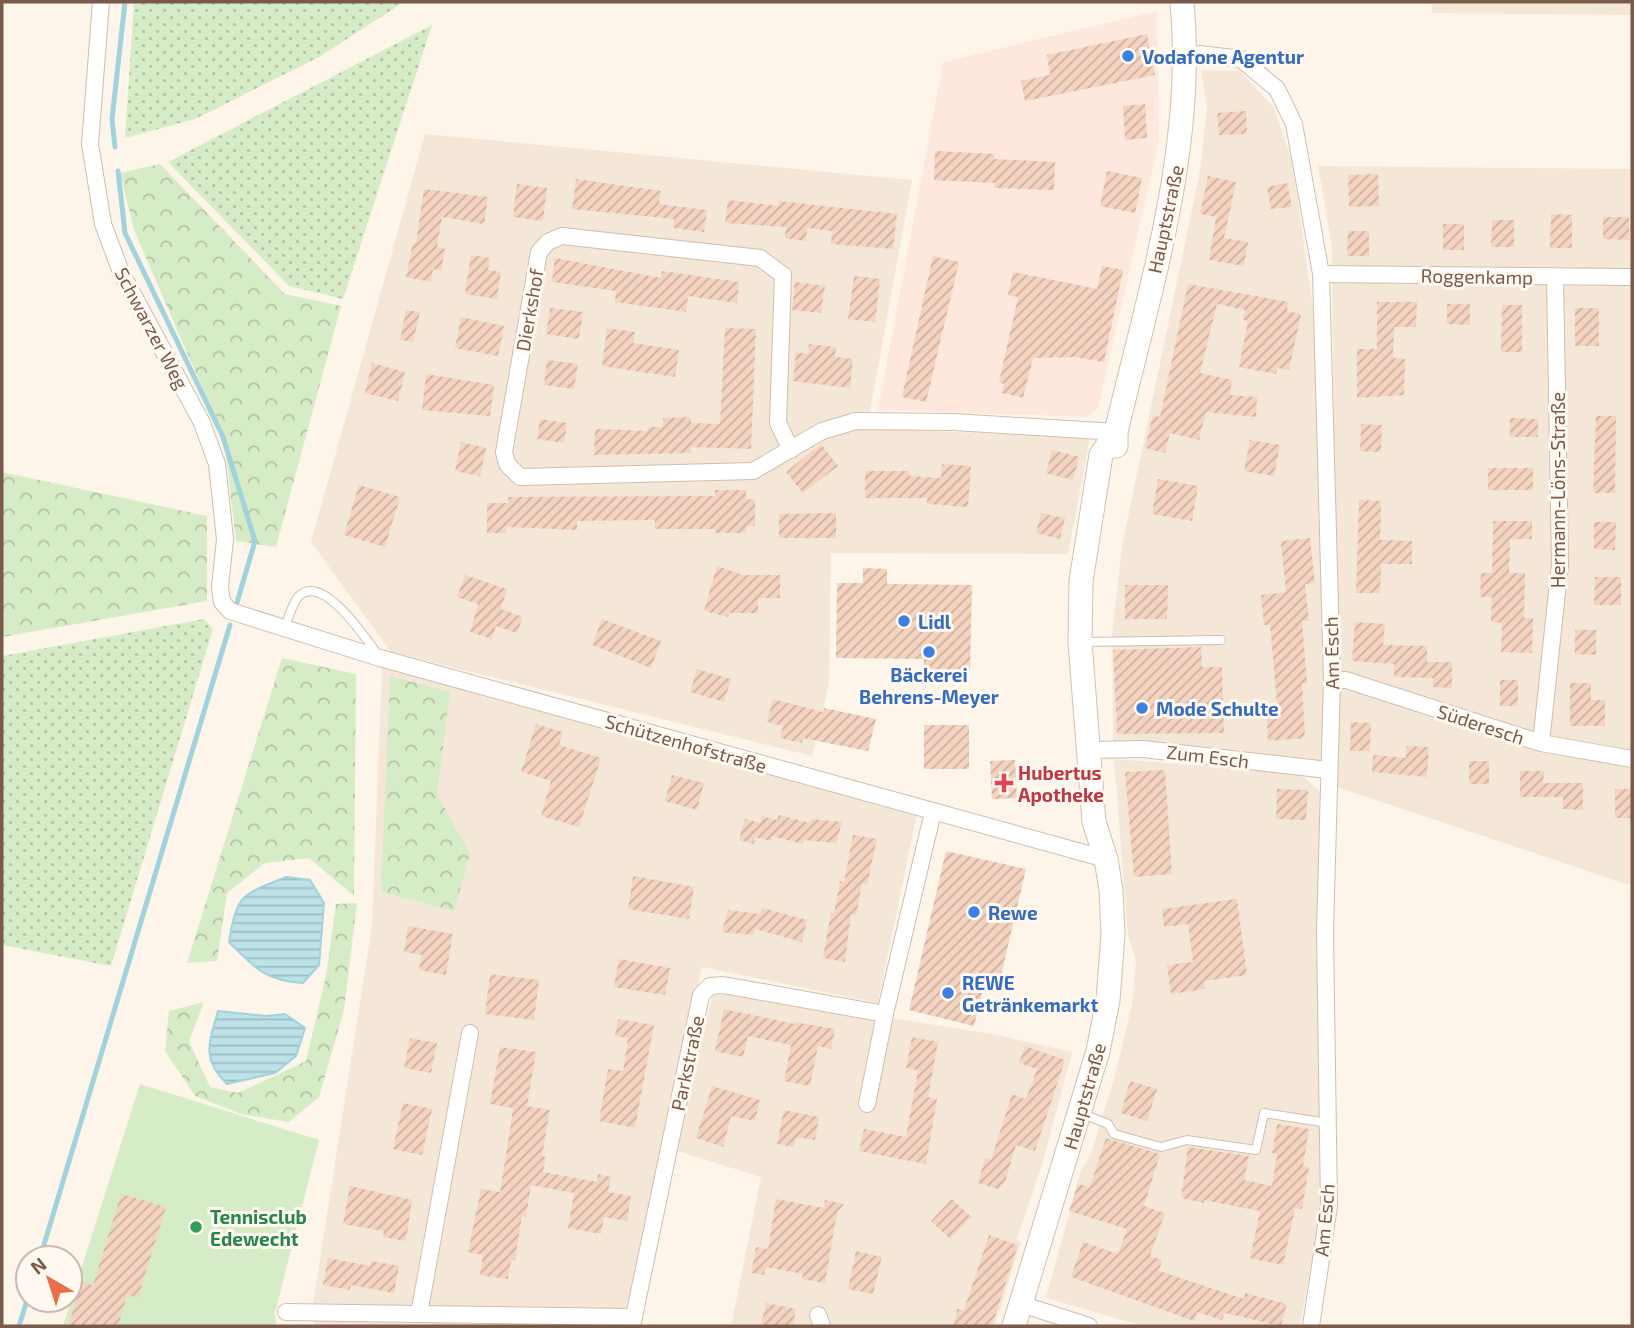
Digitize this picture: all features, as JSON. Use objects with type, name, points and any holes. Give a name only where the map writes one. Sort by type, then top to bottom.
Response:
[{"type":"main road","name":"Hauptstraße","points":[[1014,1326],[1098,1051],[1108,1000],[1113,934],[1106,859],[1110,821],[1096,750],[1088,642],[1100,547],[1117,455],[1116,432],[1177,164],[1184,57],[1182,2]]},
{"type":"street","name":"Schwarzer Weg","points":[[101,2],[90,144],[103,223],[121,272],[202,423],[217,464],[225,539],[222,602],[230,611],[267,621]]},
{"type":"street","name":"Am Esch","points":[[1184,57],[1200,54],[1241,60],[1277,89],[1294,124],[1321,274],[1332,680],[1325,931],[1329,1206],[1311,1326]]},
{"type":"street","name":"Dierkshof","points":[[791,450],[778,423],[783,275],[760,258],[562,236],[548,242],[539,252],[504,452],[513,473],[527,478],[753,471],[791,450],[822,431],[856,421],[954,422],[1116,432]]},
{"type":"street","name":"Roggenkamp","points":[[1321,274],[1632,277]]},
{"type":"street","name":"Hermann-Löns-Straße","points":[[1541,743],[1560,564],[1556,277]]},
{"type":"street","name":"Schützenhofstraße","points":[[267,621],[380,657],[1106,859]]},
{"type":"street","name":"Süderesch","points":[[1332,680],[1346,680],[1541,743],[1632,759]]},
{"type":"street","name":"Zum Esch","points":[[1096,750],[1143,749],[1328,770]]},
{"type":"street","points":[[867,1104],[885,1014],[933,812]]},
{"type":"street","name":"Parkstraße","points":[[286,1312],[633,1322],[701,995],[710,986],[723,985],[885,1014]]},
{"type":"street","points":[[419,1314],[470,1032]]},
{"type":"street","points":[[1021,1304],[1089,1326]]},
{"type":"lane","points":[[285,627],[297,598],[305,592],[317,591],[342,610],[380,657]]},
{"type":"lane","points":[[1088,642],[1221,640]]},
{"type":"lane","points":[[1080,1113],[1108,1124],[1114,1134],[1161,1147],[1187,1140],[1256,1150],[1264,1113],[1328,1123]]},
{"type":"shaded area","points":[[1432,2],[1632,2],[1632,15],[1432,13]]},
{"type":"shaded area","points":[[1157,11],[1159,141],[1098,408],[1087,417],[878,410],[943,62]]},
{"type":"shaded area","points":[[1201,70],[1240,71],[1274,108],[1292,161],[1318,343],[1324,761],[1113,741],[1112,636],[1122,546],[1200,171],[1207,107]]},
{"type":"shaded area","points":[[425,134],[912,180],[867,428],[1090,438],[1068,554],[831,553],[829,683],[812,756],[391,652],[311,542]]},
{"type":"shaded area","points":[[1318,166],[1632,169],[1632,886],[1337,787],[1332,248]]},
{"type":"shaded area","points":[[382,667],[917,813],[878,1003],[702,967],[630,1308],[312,1311],[372,925]]},
{"type":"shaded area","points":[[1114,759],[1300,773],[1323,795],[1322,1205],[1300,1326],[1143,1326],[1046,1298],[1081,1170],[1091,1154],[1116,1072],[1132,1005],[1136,960],[1128,935]]},
{"type":"shaded area","points":[[713,995],[747,995],[992,1034],[1072,1052],[1043,1161],[1017,1240],[1021,1242],[995,1326],[731,1326],[761,1177],[671,1149]]},
{"type":"shaded area","points":[[313,1318],[613,1322],[612,1326],[315,1326]]},
{"type":"green space","points":[[134,2],[404,2],[319,57],[195,119],[125,138]]},
{"type":"green space","points":[[432,25],[343,299],[289,286],[168,162]]},
{"type":"green space","points":[[160,164],[285,294],[341,306],[276,547],[236,541],[224,438],[134,230],[120,173]]},
{"type":"green space","points":[[2,472],[207,516],[207,601],[2,637]]},
{"type":"green space","points":[[204,619],[213,629],[111,966],[2,945],[2,656]]},
{"type":"green space","points":[[282,658],[356,674],[354,896],[309,858],[265,863],[227,893],[217,961],[187,963]]},
{"type":"green space","points":[[390,676],[450,692],[437,795],[470,853],[454,911],[381,892]]},
{"type":"green space","points":[[357,903],[344,1010],[319,1097],[289,1122],[241,1114],[195,1096],[165,1051],[169,1011],[204,1002],[189,1041],[210,1087],[238,1093],[306,1061],[326,976],[336,904]]},
{"type":"green space","name":"Tennisclub Edewecht","points":[[140,1084],[319,1140],[275,1313],[276,1326],[63,1326],[67,1314],[84,1314],[84,1260]]},
{"type":"water","points":[[286,877],[310,880],[324,903],[319,965],[303,983],[290,982],[262,972],[229,942],[235,914],[244,898]]},
{"type":"water","points":[[218,1011],[266,1016],[285,1014],[305,1028],[296,1056],[275,1073],[227,1084],[213,1067],[209,1050]]},
{"type":"building","points":[[1147,34],[1155,75],[1025,101],[1021,81],[1050,75],[1047,55]]},
{"type":"building","points":[[1145,104],[1147,138],[1125,140],[1123,106]]},
{"type":"building","points":[[1246,111],[1247,134],[1219,135],[1217,113]]},
{"type":"building","points":[[935,151],[994,154],[994,159],[1055,162],[1054,190],[994,188],[995,183],[934,180]]},
{"type":"building","points":[[1107,171],[1142,178],[1135,213],[1100,206]]},
{"type":"building","points":[[1378,174],[1379,206],[1349,207],[1348,175]]},
{"type":"building","points":[[1208,176],[1236,182],[1224,238],[1248,242],[1244,266],[1209,260],[1216,217],[1200,214]]},
{"type":"building","points":[[576,179],[661,191],[659,204],[707,210],[704,232],[673,228],[674,219],[572,209]]},
{"type":"building","points":[[1287,183],[1292,207],[1271,209],[1267,187]]},
{"type":"building","points":[[517,184],[547,188],[543,221],[513,217]]},
{"type":"building","points":[[424,189],[488,197],[484,224],[442,217],[437,247],[445,249],[441,271],[433,269],[431,282],[406,277],[413,243],[416,243]]},
{"type":"building","points":[[728,200],[778,206],[779,201],[897,214],[893,249],[831,244],[832,231],[807,228],[806,241],[785,238],[786,227],[725,223]]},
{"type":"building","points":[[1551,214],[1572,215],[1572,248],[1550,248]]},
{"type":"building","points":[[1603,217],[1629,217],[1629,240],[1603,239]]},
{"type":"building","points":[[1492,220],[1514,220],[1514,247],[1491,247]]},
{"type":"building","points":[[1443,224],[1464,224],[1464,250],[1443,250]]},
{"type":"building","points":[[1348,231],[1369,231],[1369,256],[1347,256]]},
{"type":"building","points":[[471,255],[490,258],[488,270],[501,272],[497,299],[465,294]]},
{"type":"building","points":[[933,256],[959,262],[926,402],[902,397]]},
{"type":"building","points":[[555,258],[661,278],[662,271],[739,282],[737,303],[688,296],[686,312],[615,302],[616,291],[552,282]]},
{"type":"building","points":[[1102,266],[1123,270],[1104,362],[1075,357],[1033,358],[1023,398],[1002,393],[1004,384],[999,382],[1018,297],[1008,295],[1013,272],[1097,289]]},
{"type":"building","points":[[854,276],[880,279],[875,322],[848,319]]},
{"type":"building","points":[[795,282],[825,286],[821,313],[792,310]]},
{"type":"building","points":[[1188,284],[1288,302],[1287,311],[1301,314],[1289,370],[1277,368],[1276,374],[1239,367],[1248,321],[1243,320],[1245,310],[1217,304],[1200,373],[1232,380],[1230,395],[1257,397],[1256,417],[1206,412],[1199,440],[1170,433],[1165,453],[1145,448],[1153,415],[1160,417]]},
{"type":"building","points":[[1377,302],[1417,302],[1416,327],[1394,327],[1393,358],[1405,359],[1404,395],[1357,398],[1357,349],[1377,349]]},
{"type":"building","points":[[1447,304],[1470,304],[1470,325],[1447,324]]},
{"type":"building","points":[[1502,305],[1522,305],[1522,352],[1501,352]]},
{"type":"building","points":[[550,308],[583,312],[579,339],[546,334]]},
{"type":"building","points":[[1575,308],[1599,308],[1599,346],[1575,346]]},
{"type":"building","points":[[406,310],[420,312],[413,342],[400,340]]},
{"type":"building","points":[[461,317],[504,326],[498,356],[455,348]]},
{"type":"building","points":[[607,328],[635,332],[633,343],[679,350],[675,377],[602,366]]},
{"type":"building","points":[[725,328],[756,329],[751,449],[691,447],[691,453],[594,455],[595,429],[648,431],[648,427],[663,427],[663,418],[691,417],[691,423],[720,424]]},
{"type":"building","points":[[809,344],[836,347],[835,357],[853,359],[850,388],[793,381],[796,352],[808,354]]},
{"type":"building","points":[[547,360],[578,364],[574,389],[544,385]]},
{"type":"building","points":[[372,363],[405,372],[398,401],[365,393]]},
{"type":"building","points":[[426,374],[494,385],[490,416],[422,410]]},
{"type":"building","points":[[1596,416],[1616,416],[1615,493],[1593,493]]},
{"type":"building","points":[[1510,418],[1538,419],[1538,437],[1510,437]]},
{"type":"building","points":[[540,419],[567,423],[564,443],[537,439]]},
{"type":"building","points":[[1361,424],[1382,425],[1381,452],[1360,451]]},
{"type":"building","points":[[1250,440],[1280,445],[1274,476],[1244,471]]},
{"type":"building","points":[[461,442],[486,448],[480,476],[455,471]]},
{"type":"building","points":[[821,444],[838,466],[803,493],[786,472]]},
{"type":"building","points":[[1052,450],[1079,457],[1073,480],[1046,473]]},
{"type":"building","points":[[942,464],[971,466],[968,507],[927,504],[927,498],[865,498],[865,471],[909,471],[909,476],[941,478]]},
{"type":"building","points":[[1488,468],[1533,468],[1533,490],[1488,490]]},
{"type":"building","points":[[1158,479],[1198,486],[1192,521],[1152,514]]},
{"type":"building","points":[[359,485],[400,497],[385,547],[344,535]]},
{"type":"building","points":[[715,490],[746,490],[746,500],[755,499],[755,526],[746,526],[746,533],[715,533],[715,529],[655,529],[655,520],[577,521],[577,530],[506,527],[506,533],[487,533],[487,503],[509,503],[508,497],[715,496]]},
{"type":"building","points":[[1359,500],[1381,501],[1380,540],[1412,541],[1412,564],[1381,564],[1380,593],[1356,593]]},
{"type":"building","points":[[836,513],[836,538],[779,538],[779,514]]},
{"type":"building","points":[[1041,513],[1065,518],[1060,539],[1036,533]]},
{"type":"building","points":[[1493,521],[1532,521],[1532,539],[1510,539],[1509,573],[1525,573],[1524,618],[1533,618],[1532,653],[1501,652],[1502,623],[1491,622],[1492,597],[1480,597],[1481,573],[1492,573]]},
{"type":"building","points":[[1594,522],[1616,522],[1615,550],[1594,549]]},
{"type":"building","points":[[1310,538],[1315,583],[1305,584],[1309,621],[1302,621],[1307,683],[1302,683],[1305,738],[1268,741],[1266,705],[1277,704],[1270,625],[1264,625],[1261,595],[1286,592],[1281,541]]},
{"type":"building","points":[[717,566],[743,575],[780,575],[780,598],[758,598],[758,613],[729,613],[728,617],[704,611]]},
{"type":"building","name":"Lidl","points":[[863,568],[887,569],[887,584],[972,585],[970,671],[924,671],[924,659],[836,658],[837,583],[863,583]]},
{"type":"building","points":[[465,575],[507,589],[501,609],[523,617],[517,633],[496,626],[492,639],[470,632],[478,604],[457,597]]},
{"type":"building","points":[[1595,577],[1621,577],[1621,605],[1594,605]]},
{"type":"building","points":[[1125,585],[1168,585],[1167,619],[1125,619]]},
{"type":"building","points":[[602,619],[661,641],[651,668],[592,645]]},
{"type":"building","points":[[1355,622],[1385,624],[1383,645],[1427,646],[1427,662],[1452,662],[1452,688],[1433,687],[1433,678],[1394,677],[1394,664],[1352,661]]},
{"type":"building","points":[[1575,630],[1596,630],[1596,655],[1575,654]]},
{"type":"building","points":[[1201,647],[1202,667],[1222,667],[1224,733],[1117,734],[1113,650]]},
{"type":"building","points":[[697,669],[731,679],[724,702],[690,692]]},
{"type":"building","points":[[1500,680],[1518,680],[1518,706],[1500,706]]},
{"type":"building","points":[[1570,683],[1591,683],[1591,700],[1605,700],[1605,726],[1570,726]]},
{"type":"building","points":[[773,699],[823,712],[824,708],[876,719],[868,751],[803,738],[802,743],[780,738],[783,726],[767,722]]},
{"type":"building","points":[[1351,722],[1371,723],[1370,751],[1350,751]]},
{"type":"building","points":[[536,724],[563,732],[559,745],[601,758],[579,827],[541,816],[551,781],[521,772]]},
{"type":"building","points":[[924,725],[969,725],[969,769],[924,769]]},
{"type":"building","points":[[1406,746],[1429,747],[1427,777],[1372,772],[1373,755],[1406,758]]},
{"type":"building","name":"Hubertus Apotheke","points":[[1015,760],[1017,798],[992,799],[990,761]]},
{"type":"building","points":[[1469,761],[1489,761],[1489,784],[1469,784]]},
{"type":"building","points":[[1165,770],[1172,874],[1134,877],[1125,772]]},
{"type":"building","points":[[1520,771],[1544,771],[1543,783],[1583,783],[1583,810],[1563,809],[1563,797],[1520,797]]},
{"type":"building","points":[[672,775],[704,783],[697,810],[665,801]]},
{"type":"building","points":[[1277,789],[1308,790],[1306,820],[1276,819]]},
{"type":"building","points":[[1615,789],[1632,789],[1632,818],[1615,818]]},
{"type":"building","points":[[779,815],[810,823],[811,819],[842,822],[836,843],[804,840],[803,844],[772,836],[771,841],[755,837],[754,844],[739,840],[745,819],[760,823],[762,816],[777,820]]},
{"type":"building","points":[[853,835],[877,839],[867,885],[862,884],[856,915],[851,914],[845,962],[823,958],[831,912],[834,913],[840,881],[844,882]]},
{"type":"building","name":"Rewe","points":[[946,851],[1026,869],[999,984],[985,981],[974,1026],[909,1010]]},
{"type":"building","points":[[633,876],[694,887],[689,919],[628,909]]},
{"type":"building","points":[[1237,899],[1247,975],[1204,981],[1205,989],[1171,994],[1167,965],[1193,962],[1188,924],[1164,927],[1162,909]]},
{"type":"building","points":[[762,908],[807,920],[802,942],[755,929],[753,935],[722,932],[728,910],[760,914]]},
{"type":"building","points":[[408,926],[453,934],[446,975],[419,970],[422,955],[404,952]]},
{"type":"building","points":[[619,959],[670,968],[665,995],[614,987]]},
{"type":"building","points":[[490,974],[539,980],[534,1020],[485,1014]]},
{"type":"building","points":[[724,1009],[795,1024],[835,1029],[831,1049],[818,1046],[810,1086],[784,1081],[791,1045],[748,1036],[743,1057],[715,1051]]},
{"type":"building","points":[[618,1019],[654,1025],[635,1128],[599,1121],[608,1069],[623,1071],[628,1038],[615,1036]]},
{"type":"building","points":[[912,1037],[938,1042],[928,1097],[937,1099],[926,1164],[859,1151],[864,1129],[906,1137],[918,1070],[906,1068]]},
{"type":"building","points":[[410,1038],[437,1043],[431,1073],[404,1068]]},
{"type":"building","points":[[1025,1046],[1065,1060],[1035,1151],[1016,1145],[1005,1182],[998,1189],[978,1183],[985,1158],[991,1160],[1012,1094],[1026,1099],[1037,1069],[1019,1063]]},
{"type":"building","points":[[500,1047],[536,1052],[527,1106],[550,1110],[542,1156],[546,1157],[543,1172],[597,1182],[598,1174],[611,1177],[608,1192],[631,1196],[627,1221],[604,1217],[601,1234],[568,1228],[574,1193],[531,1185],[526,1217],[522,1216],[515,1260],[511,1260],[508,1279],[480,1275],[483,1255],[468,1252],[481,1189],[500,1192],[510,1130],[513,1108],[490,1104]]},
{"type":"building","points":[[1130,1081],[1157,1089],[1147,1121],[1121,1113]]},
{"type":"building","points":[[712,1086],[760,1100],[755,1121],[731,1116],[723,1147],[696,1138]]},
{"type":"building","points":[[403,1103],[432,1109],[422,1155],[393,1149]]},
{"type":"building","points":[[784,1110],[819,1117],[815,1140],[796,1137],[794,1147],[777,1144]]},
{"type":"building","points":[[1277,1124],[1309,1129],[1303,1166],[1309,1167],[1302,1209],[1295,1208],[1283,1265],[1250,1258],[1260,1211],[1181,1198],[1188,1147],[1249,1156],[1244,1180],[1272,1186],[1277,1154],[1272,1153]]},
{"type":"building","points":[[1106,1138],[1160,1154],[1144,1206],[1165,1213],[1150,1256],[1162,1260],[1159,1271],[1244,1299],[1245,1293],[1287,1304],[1281,1326],[1225,1313],[1222,1320],[1197,1312],[1194,1321],[1071,1277],[1083,1242],[1118,1254],[1127,1229],[1069,1211],[1078,1184],[1090,1187]]},
{"type":"building","points":[[350,1186],[412,1200],[406,1241],[383,1237],[384,1231],[343,1224]]},
{"type":"building","points":[[121,1194],[166,1207],[138,1298],[127,1295],[118,1326],[68,1326],[72,1314],[84,1314],[84,1283],[93,1285]]},
{"type":"building","points":[[776,1199],[824,1208],[825,1200],[844,1204],[837,1212],[825,1283],[802,1279],[803,1274],[766,1267],[764,1275],[751,1273],[756,1247],[768,1249]]},
{"type":"building","points":[[952,1199],[971,1217],[950,1239],[931,1221]]},
{"type":"building","points":[[989,1235],[1018,1245],[992,1326],[954,1326],[957,1309],[964,1310]]},
{"type":"building","points":[[856,1251],[882,1257],[873,1294],[848,1289]]},
{"type":"building","points":[[328,1258],[370,1266],[371,1261],[399,1266],[394,1293],[351,1285],[350,1290],[323,1285]]},
{"type":"building","points":[[766,1303],[796,1309],[793,1326],[761,1326]]},
{"type":"waterway","points":[[115,147],[112,119],[125,2]]},
{"type":"waterway","points":[[118,171],[125,233],[223,437],[255,541],[236,606]]},
{"type":"waterway","points":[[44,1244],[230,625]]},
{"type":"waterway","points":[[19,1326],[23,1314]]},
{"type":"place","name":"Vodafone Agentur","points":[[1128,56]]},
{"type":"place","name":"Lidl","points":[[904,621]]},
{"type":"place","name":"Bäckerei Behrens-Meyer","points":[[929,652]]},
{"type":"place","name":"Mode Schulte","points":[[1142,708]]},
{"type":"place","name":"Hubertus Apotheke","points":[[1004,783]]},
{"type":"place","name":"Rewe","points":[[974,912]]},
{"type":"place","name":"REWE Getränkemarkt","points":[[948,993]]},
{"type":"place","name":"Tennisclub Edewecht","points":[[196,1227]]}]
